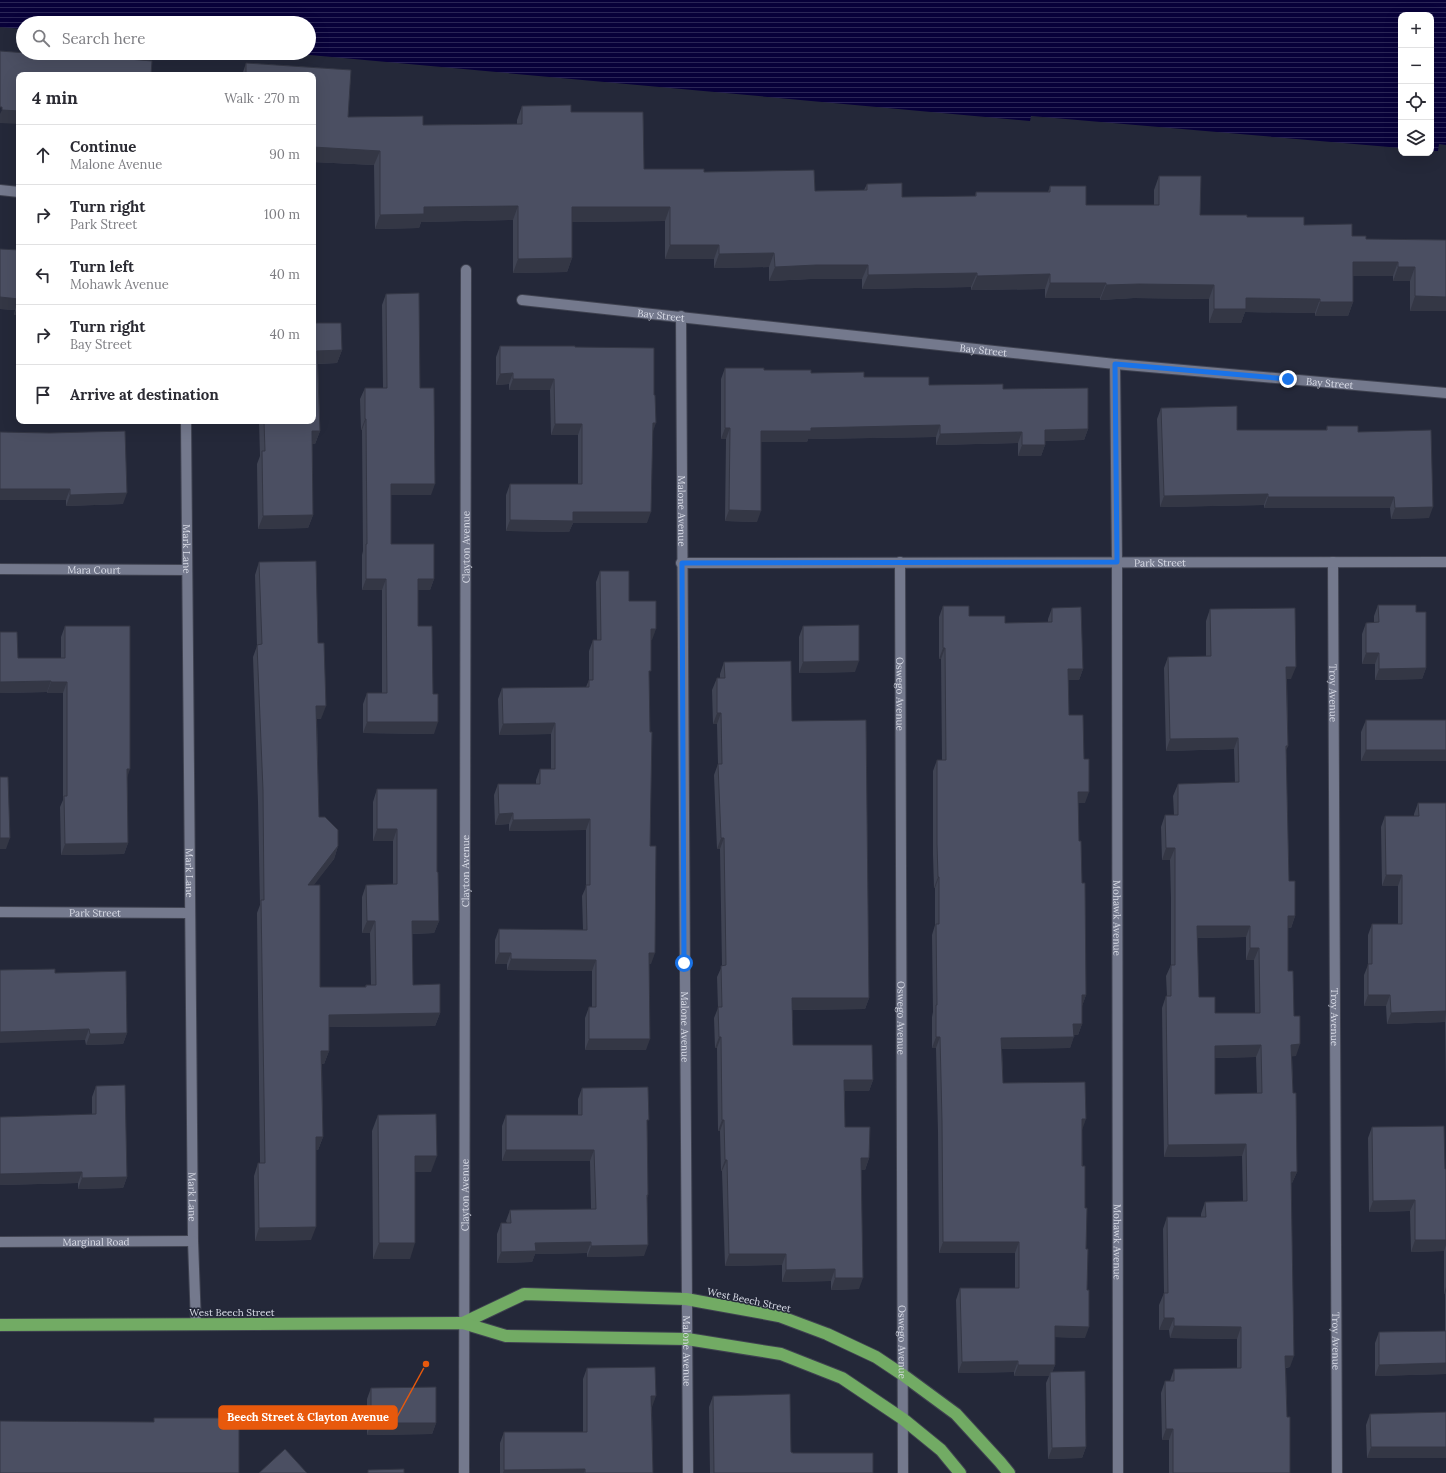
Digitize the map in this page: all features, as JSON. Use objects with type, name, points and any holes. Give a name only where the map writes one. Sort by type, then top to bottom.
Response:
[{"type":"highway","name":"West Beech Street","points":[[464,1323],[524,1294],[686,1298],[779,1316],[827,1334],[876,1357],[903,1375],[956,1414],[1009,1473]]},
{"type":"highway","name":"West Beech Street","points":[[0,1325],[464,1323],[506,1336],[687,1339],[781,1354],[842,1378],[903,1419],[941,1450],[960,1473]]},
{"type":"street","points":[[0,190],[16,192]]},
{"type":"street","name":"Clayton Avenue","points":[[464,1473],[466,270]]},
{"type":"street","name":"Bay Street","points":[[522,300],[1115,364],[1446,393]]},
{"type":"street","name":"Malone Avenue","points":[[681,316],[688,1473]]},
{"type":"street","name":"Mohawk Avenue","points":[[1115,364],[1117,562],[1118,1473]]},
{"type":"street","name":"Mark Lane","points":[[186,424],[193,1241],[196,1324]]},
{"type":"street","name":"Oswego Avenue","points":[[900,562],[903,1473]]},
{"type":"street","name":"Troy Avenue","points":[[1333,562],[1337,1473]]},
{"type":"street","name":"Park Street","points":[[682,563],[1446,562]]},
{"type":"street","name":"Mara Court","points":[[0,569],[187,570]]},
{"type":"street","name":"Park Street","points":[[0,912],[190,913]]},
{"type":"street","name":"Marginal Road","points":[[0,1242],[193,1241]]},
{"type":"shaded area","points":[[0,0],[1446,0],[1446,145],[1439,144],[1438,151],[1434,151],[1434,12],[1398,12],[1398,148],[1031,116],[1030,121],[316,56],[316,16],[16,16],[16,28],[0,27]]},
{"type":"building","points":[[0,51],[16,52],[16,60],[152,61],[151,72],[16,72],[16,111],[2,110],[2,107],[0,107]]},
{"type":"building","points":[[246,63],[351,70],[348,117],[423,116],[423,125],[522,124],[522,106],[571,105],[571,112],[643,112],[644,169],[704,169],[704,172],[814,170],[815,191],[867,190],[867,184],[902,183],[902,197],[976,196],[976,192],[1050,192],[1050,186],[1086,186],[1086,205],[1159,205],[1159,176],[1201,176],[1200,215],[1304,217],[1304,225],[1352,224],[1352,236],[1366,236],[1366,239],[1446,240],[1446,297],[1415,296],[1415,267],[1398,267],[1398,262],[1353,262],[1353,302],[1320,302],[1320,299],[1246,298],[1246,309],[1214,309],[1214,285],[1106,285],[1106,283],[1050,283],[1050,274],[977,276],[977,273],[868,275],[868,265],[775,267],[774,253],[719,254],[719,245],[670,245],[670,207],[572,207],[572,258],[518,259],[518,206],[424,207],[424,214],[380,215],[380,151],[316,147],[316,72],[246,72]]},
{"type":"building","points":[[0,249],[16,250],[16,299],[0,297]]},
{"type":"building","points":[[419,293],[420,388],[434,388],[435,484],[391,484],[391,544],[434,544],[434,579],[418,579],[418,626],[432,626],[433,694],[438,694],[438,722],[367,722],[367,693],[387,693],[386,579],[366,579],[365,388],[387,388],[386,294]]},
{"type":"building","points":[[316,323],[341,323],[342,350],[317,351],[320,431],[312,431],[313,515],[263,516],[262,451],[265,451],[264,424],[316,424]]},
{"type":"building","points":[[500,346],[654,348],[654,395],[656,423],[653,423],[651,512],[573,512],[573,521],[510,520],[510,484],[582,484],[582,424],[555,424],[554,379],[513,379],[513,373],[500,374]]},
{"type":"building","points":[[725,368],[811,370],[811,373],[864,372],[864,377],[929,377],[929,385],[1003,384],[1003,389],[1088,388],[1088,429],[1045,430],[1045,445],[1022,445],[1022,432],[940,434],[940,425],[811,428],[811,431],[761,431],[761,511],[729,510],[730,428],[725,428]]},
{"type":"building","points":[[1237,406],[1237,430],[1327,430],[1327,426],[1358,426],[1358,432],[1431,430],[1433,507],[1395,508],[1394,497],[1268,497],[1268,494],[1164,496],[1161,408]]},
{"type":"building","points":[[125,431],[127,493],[70,495],[70,489],[0,489],[0,432],[50,433]]},
{"type":"building","points":[[316,561],[318,643],[324,643],[326,706],[316,706],[319,817],[325,817],[338,830],[338,846],[308,885],[320,885],[320,987],[366,987],[366,985],[376,985],[375,921],[367,921],[366,885],[397,884],[397,829],[377,829],[377,789],[437,789],[437,872],[439,921],[412,921],[413,985],[440,984],[440,1013],[329,1015],[329,1051],[321,1051],[323,1137],[316,1137],[316,1227],[259,1228],[258,1163],[265,1163],[261,900],[264,900],[263,790],[257,645],[262,644],[259,562]]},
{"type":"building","points":[[600,571],[629,571],[629,601],[656,601],[656,629],[651,629],[651,671],[649,671],[650,732],[652,732],[650,846],[656,846],[655,953],[649,953],[650,1039],[589,1039],[589,1007],[596,1007],[596,960],[511,959],[511,953],[499,953],[499,929],[587,930],[586,885],[590,885],[590,819],[513,820],[513,813],[499,814],[498,784],[540,784],[540,769],[555,769],[555,723],[503,724],[502,688],[589,687],[589,680],[593,680],[593,640],[601,640]]},
{"type":"building","points":[[1378,605],[1416,605],[1416,612],[1426,612],[1426,668],[1379,669],[1379,653],[1366,653],[1366,623],[1379,622]]},
{"type":"building","points":[[943,606],[969,606],[969,616],[1005,616],[1005,623],[1052,622],[1052,608],[1081,607],[1083,669],[1068,669],[1069,715],[1083,715],[1084,759],[1089,759],[1089,792],[1078,792],[1082,883],[1085,883],[1086,995],[1082,995],[1082,1024],[1073,1024],[1074,1037],[1001,1038],[1003,1083],[1085,1082],[1086,1119],[1082,1119],[1082,1166],[1085,1166],[1085,1208],[1087,1208],[1086,1249],[1088,1249],[1087,1290],[1089,1290],[1089,1327],[1055,1326],[1055,1365],[1018,1365],[1018,1361],[962,1362],[960,1288],[1019,1288],[1019,1242],[943,1242],[940,1037],[936,1037],[936,924],[939,924],[937,760],[946,760]]},
{"type":"building","points":[[1295,608],[1296,667],[1286,667],[1289,881],[1295,881],[1295,916],[1288,916],[1288,971],[1293,971],[1294,1016],[1300,1016],[1300,1044],[1291,1045],[1293,1093],[1296,1093],[1297,1172],[1291,1172],[1294,1356],[1285,1356],[1287,1417],[1290,1417],[1290,1473],[1173,1473],[1173,1429],[1166,1429],[1165,1381],[1174,1381],[1174,1369],[1241,1368],[1241,1327],[1174,1326],[1174,1318],[1164,1318],[1164,1293],[1168,1293],[1167,1217],[1206,1217],[1205,1202],[1247,1201],[1246,1144],[1168,1145],[1166,996],[1171,996],[1171,965],[1175,965],[1175,848],[1166,848],[1165,815],[1178,815],[1178,784],[1239,782],[1238,738],[1170,739],[1168,657],[1211,656],[1210,609]],"holes":[[[1197,926],[1250,926],[1250,948],[1259,948],[1260,1013],[1215,1013],[1215,997],[1199,997]],[[1261,1045],[1262,1093],[1215,1094],[1215,1046]]]},
{"type":"building","points":[[859,625],[859,661],[803,662],[803,626]]},
{"type":"building","points":[[65,626],[130,626],[130,769],[127,769],[128,843],[65,844],[64,796],[67,796],[67,682],[0,682],[0,632],[17,632],[18,658],[65,658]]},
{"type":"building","points":[[791,661],[792,721],[866,720],[869,998],[792,998],[793,1045],[872,1045],[873,1080],[844,1080],[845,1127],[870,1127],[869,1158],[861,1158],[863,1278],[835,1278],[835,1269],[786,1270],[786,1254],[729,1254],[727,1160],[725,1160],[724,1120],[722,1120],[721,1037],[719,1037],[718,1007],[722,1007],[721,966],[726,965],[724,838],[721,838],[718,764],[722,764],[721,713],[717,713],[717,678],[725,678],[724,662]]},
{"type":"building","points":[[1366,720],[1446,720],[1446,750],[1366,750]]},
{"type":"building","points":[[0,777],[8,777],[10,838],[0,838]]},
{"type":"building","points":[[1418,803],[1446,803],[1446,1011],[1391,1013],[1390,995],[1368,995],[1368,964],[1372,964],[1372,924],[1402,924],[1402,875],[1386,875],[1385,816],[1419,816]]},
{"type":"building","points":[[55,969],[55,973],[126,971],[127,1033],[90,1034],[89,1029],[0,1032],[0,970]]},
{"type":"building","points":[[125,1085],[127,1177],[82,1178],[82,1172],[0,1174],[0,1117],[96,1114],[96,1086]]},
{"type":"building","points":[[648,1087],[648,1245],[591,1246],[591,1242],[535,1243],[536,1251],[501,1252],[501,1223],[511,1223],[510,1210],[596,1209],[594,1150],[506,1150],[506,1115],[582,1115],[582,1088]]},
{"type":"building","points":[[436,1114],[437,1156],[415,1156],[415,1243],[379,1243],[378,1115]]},
{"type":"building","points":[[1444,1126],[1446,1169],[1446,1240],[1415,1240],[1415,1200],[1373,1201],[1372,1127]]},
{"type":"building","points":[[1446,1331],[1446,1363],[1379,1365],[1379,1332]]},
{"type":"building","points":[[655,1367],[656,1396],[651,1396],[653,1473],[585,1473],[585,1469],[504,1470],[504,1432],[587,1432],[587,1368]]},
{"type":"building","points":[[1085,1371],[1086,1447],[1052,1448],[1050,1372]]},
{"type":"building","points":[[436,1387],[436,1423],[371,1423],[371,1388]]},
{"type":"building","points":[[790,1394],[791,1452],[873,1453],[873,1473],[714,1473],[713,1396]]},
{"type":"building","points":[[1446,1412],[1446,1447],[1371,1447],[1370,1414]]},
{"type":"building","points":[[154,1418],[239,1418],[239,1473],[0,1473],[0,1421],[154,1422]]},
{"type":"building","points":[[285,1449],[307,1473],[259,1473]]},
{"type":"building","points":[[404,1469],[404,1473],[368,1473],[368,1470]]},
{"type":"place","name":"Beech Street & Clayton Avenue","points":[[426,1364]]},
{"type":"route","points":[[684,963],[682,563],[1117,562],[1115,364],[1288,379]]}]
